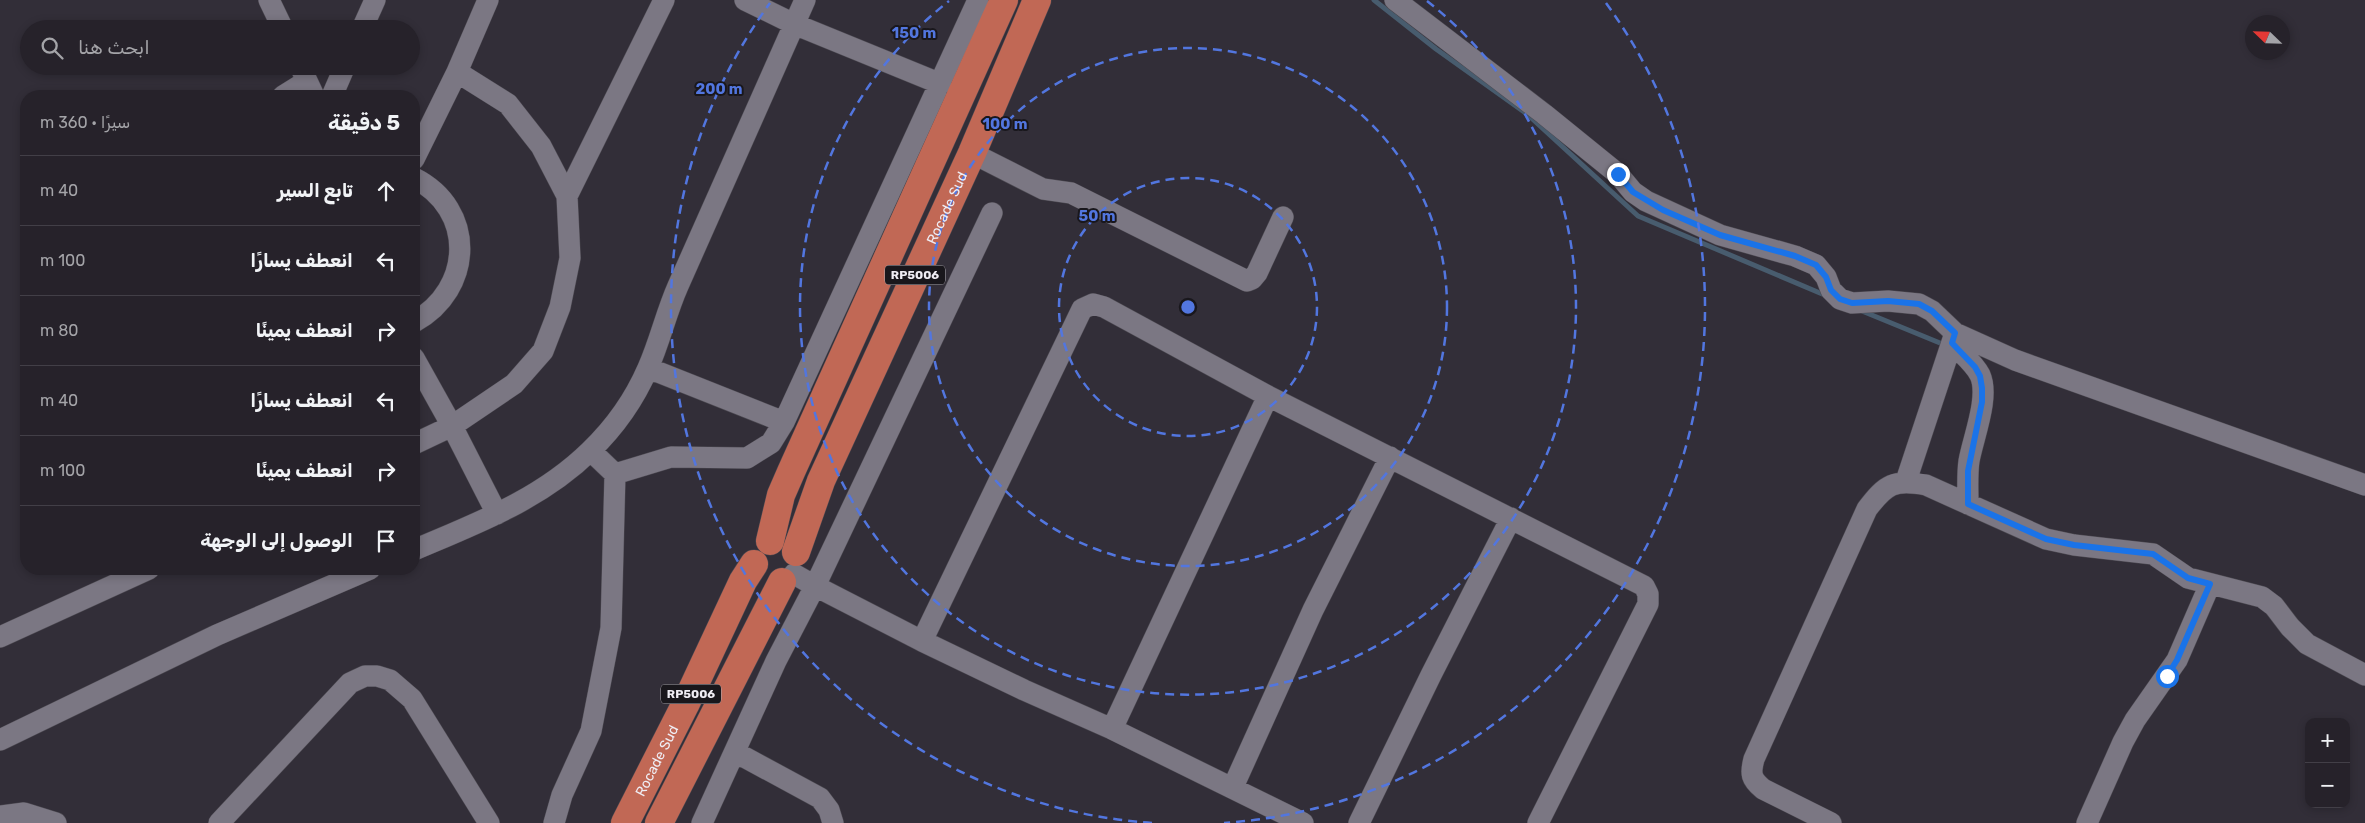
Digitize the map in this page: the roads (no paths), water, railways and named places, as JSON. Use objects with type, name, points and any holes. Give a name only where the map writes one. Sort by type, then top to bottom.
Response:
[{"type":"highway","name":"Rocade Sud","points":[[625,823],[685,706],[743,581],[754,564],[758,550],[770,541],[781,495],[1004,0]]},
{"type":"highway","name":"Rocade Sud","points":[[660,823],[797,574],[822,481],[972,153],[1037,0]]},
{"type":"highway","points":[[754,564],[761,578],[775,583],[797,574],[785,542],[770,541]]},
{"type":"street","points":[[269,0],[279,20]]},
{"type":"street","points":[[366,20],[375,0]]},
{"type":"street","points":[[420,147],[457,72],[488,0]]},
{"type":"street","points":[[567,196],[664,0]]},
{"type":"street","points":[[745,0],[794,24],[941,84]]},
{"type":"street","points":[[420,547],[497,514],[551,485],[591,451],[617,420],[648,368],[672,300],[805,0]]},
{"type":"street","points":[[615,474],[670,457],[747,458],[771,443],[784,422],[978,0]]},
{"type":"street","points":[[1395,0],[1544,114],[1618,174],[1633,192],[1646,201],[1720,235],[1795,256],[1816,265],[1826,277],[1831,290],[1840,299],[1852,303],[1897,301],[1919,304],[1932,311],[1980,376],[1982,402],[1968,471],[1968,504]]},
{"type":"street","points":[[420,441],[452,426],[514,384],[543,351],[560,307],[570,258],[567,196],[541,146],[508,104],[457,72]]},
{"type":"street","points":[[335,90],[341,75]]},
{"type":"street","points":[[293,90],[307,81]]},
{"type":"street","points":[[972,153],[1043,189],[1071,193],[1247,281],[1252,279],[1257,273],[1283,217]]},
{"type":"street","points":[[420,181],[430,187],[448,207],[458,232],[460,250],[458,268],[447,292],[429,312],[420,318]]},
{"type":"street","points":[[702,823],[776,661],[797,574],[992,214]]},
{"type":"street","points":[[922,641],[1082,309],[1093,304],[1104,307],[1268,396],[1644,586],[1648,594],[1648,604],[1538,823]]},
{"type":"street","points":[[1906,481],[1953,338]]},
{"type":"street","points":[[1953,338],[2365,485]]},
{"type":"street","points":[[648,368],[784,422]]},
{"type":"street","points":[[420,369],[497,514]]},
{"type":"street","points":[[1112,729],[1268,396]]},
{"type":"street","points":[[554,823],[562,795],[591,731],[611,628],[615,474],[591,451]]},
{"type":"street","points":[[1233,787],[1313,610],[1390,457]]},
{"type":"street","points":[[1831,823],[1762,789],[1754,781],[1751,772],[1754,759],[1867,509],[1878,494],[1890,485],[1906,481],[1926,485],[2046,539],[2074,545],[2153,554],[2188,578],[2246,591],[2262,597],[2274,606],[2290,627],[2307,644],[2365,675]]},
{"type":"street","points":[[1359,823],[1511,518]]},
{"type":"street","points":[[797,574],[922,641],[1024,690],[1112,729],[1303,823]]},
{"type":"street","points":[[0,637],[136,575]]},
{"type":"street","points":[[0,740],[217,635],[356,575]]},
{"type":"street","points":[[2087,823],[2123,742],[2135,720],[2177,660],[2210,584]]},
{"type":"street","points":[[219,823],[350,684],[365,676],[377,676],[390,680],[412,700],[489,823]]},
{"type":"street","points":[[735,752],[820,798],[829,810],[833,823]]},
{"type":"street","points":[[0,816],[24,813],[56,823]]},
{"type":"waterway","points":[[1374,0],[1436,49],[1527,114],[1638,216],[1827,296]]},
{"type":"waterway","points":[[1862,311],[1940,343]]}]
